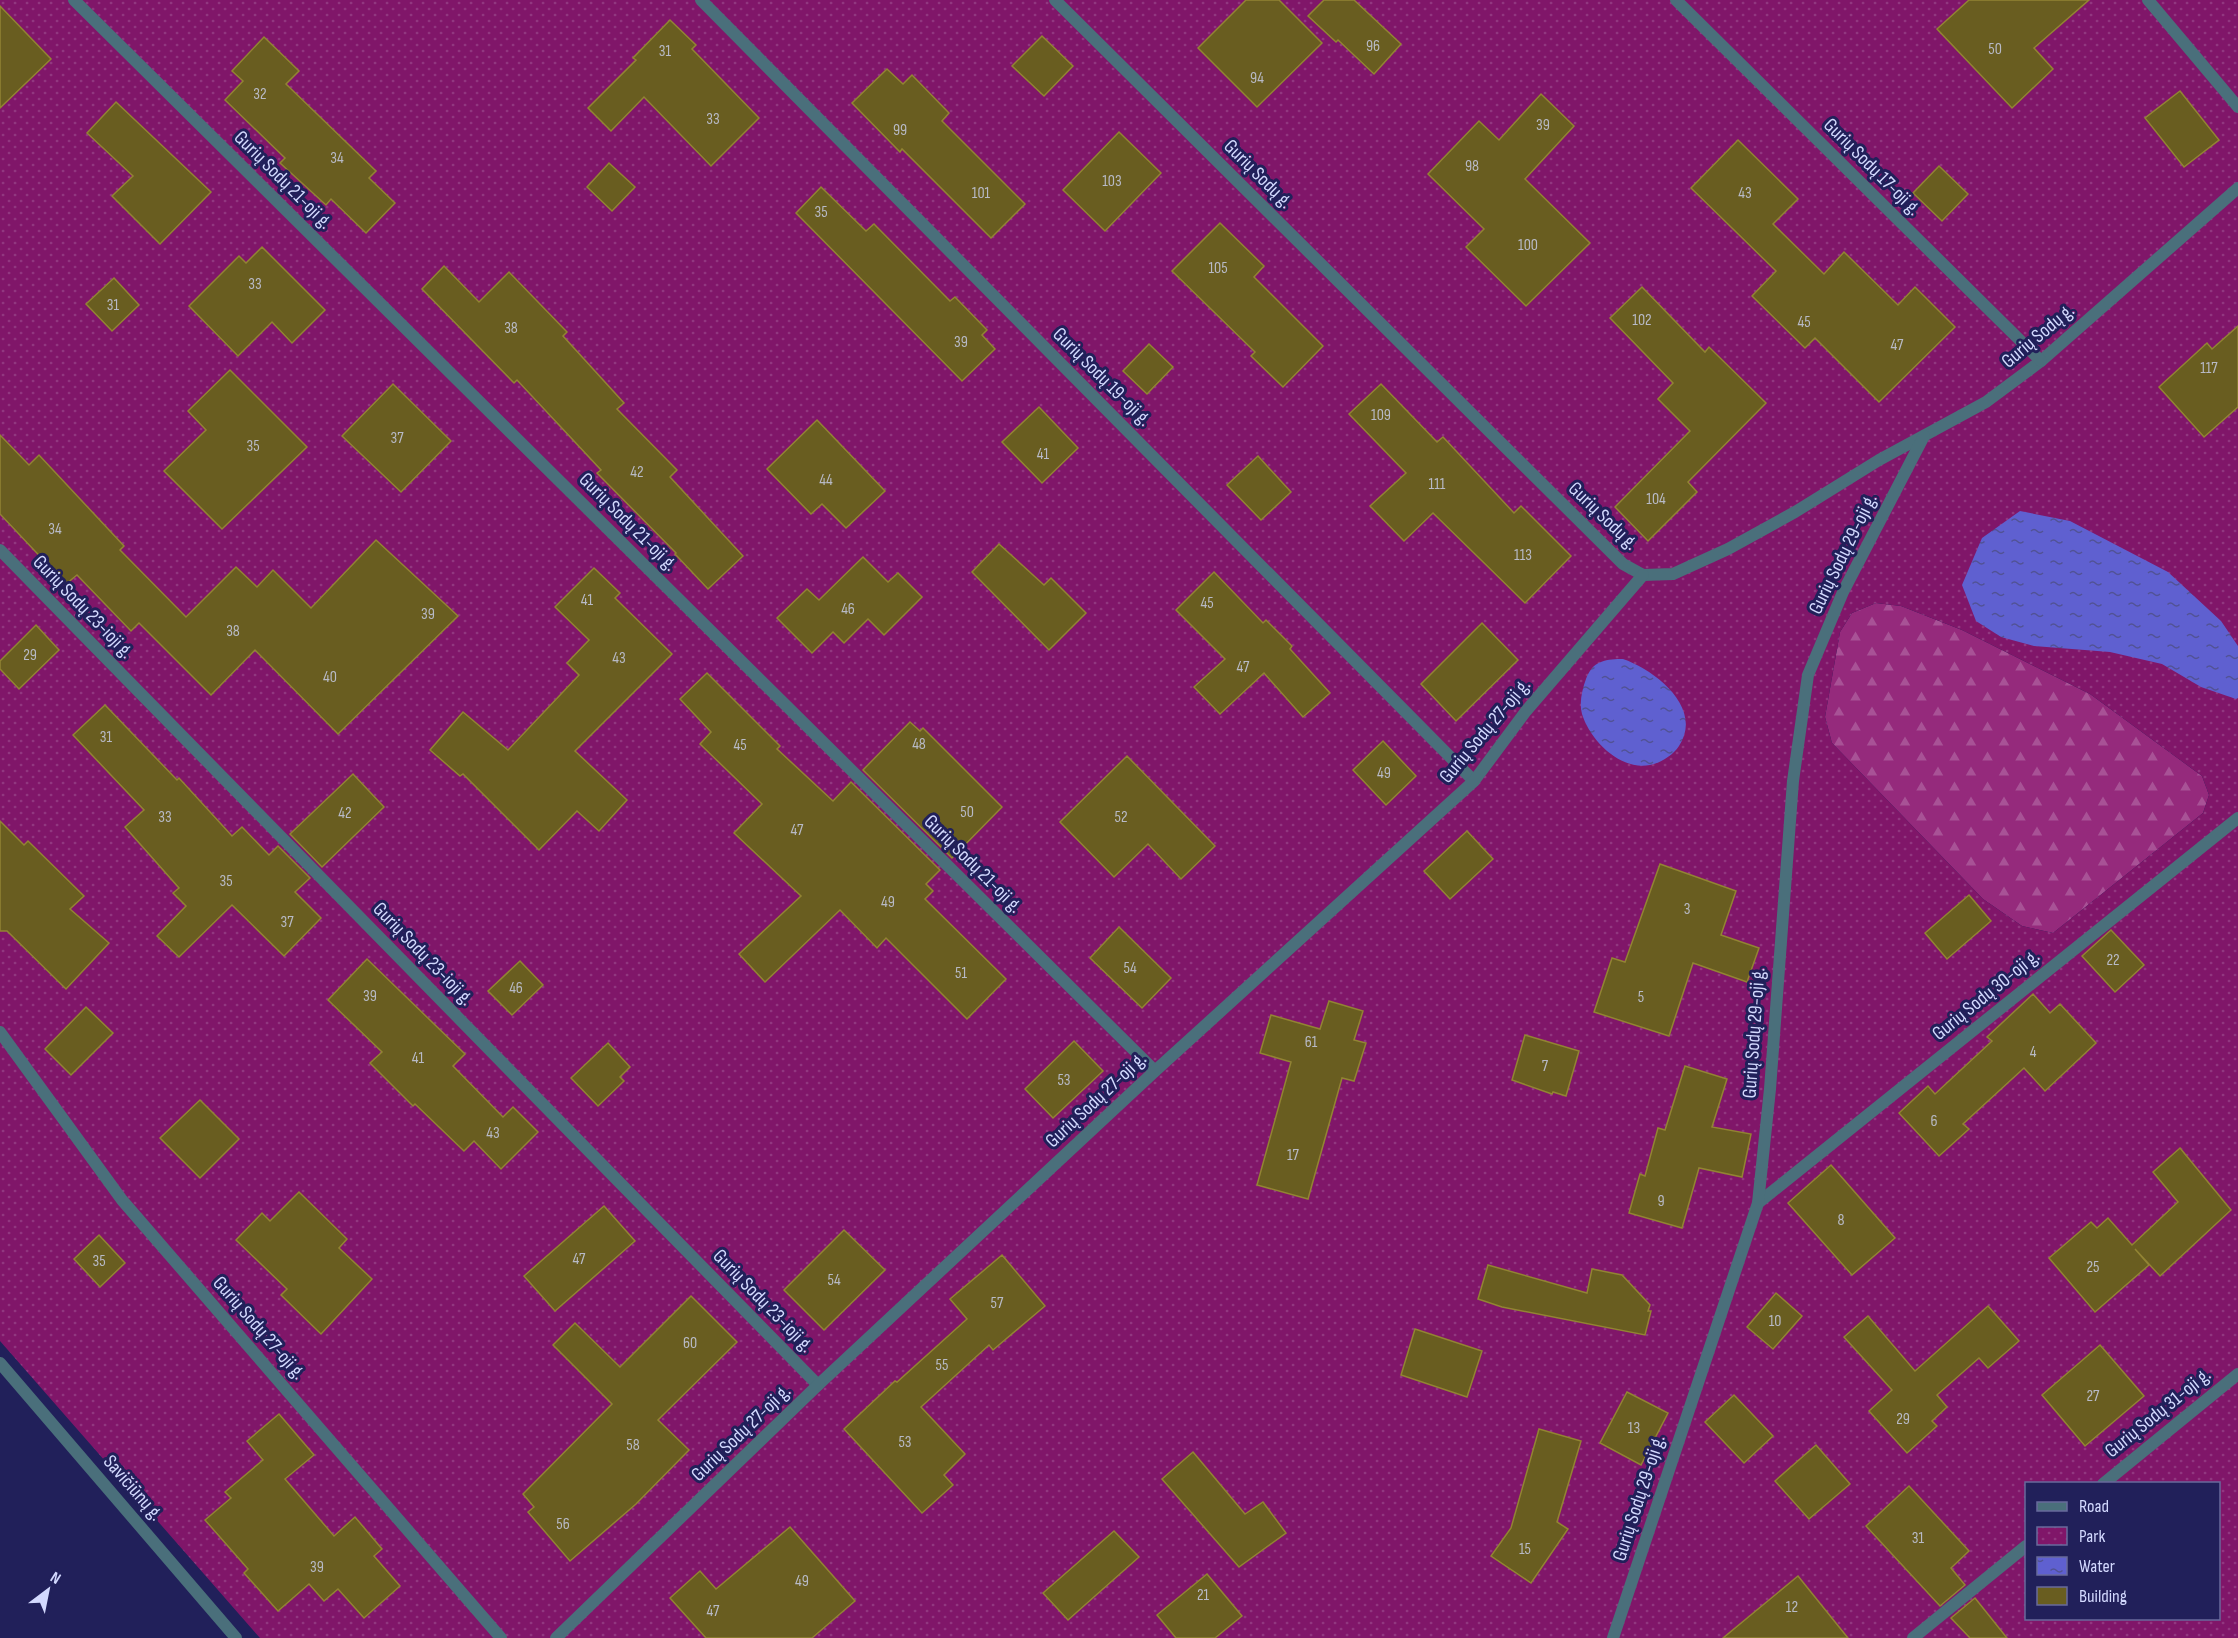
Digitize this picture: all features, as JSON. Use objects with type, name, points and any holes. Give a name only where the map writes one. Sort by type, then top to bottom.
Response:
[{"type":"street","name":"Gurių Sodų 21-oji g.","points":[[74,0],[1155,1071]]},
{"type":"street","name":"Gurių Sodų 19-oji g.","points":[[701,0],[1474,781]]},
{"type":"street","name":"Gurių Sodų g.","points":[[1055,0],[1623,564],[1643,575],[1673,574],[1728,549],[1986,402],[2041,361],[2238,188]]},
{"type":"street","name":"Gurių Sodų 17-oji g.","points":[[1676,0],[2041,361]]},
{"type":"street","points":[[2148,0],[2238,107]]},
{"type":"street","name":"Gurių Sodų 29-oji g.","points":[[1613,1638],[1758,1203],[1770,1089],[1793,781],[1808,675],[1844,592],[1924,436]]},
{"type":"street","name":"Gurių Sodų 23-ioji g.","points":[[0,550],[818,1385]]},
{"type":"street","name":"Gurių Sodų 27-oji g.","points":[[556,1638],[818,1385],[1155,1071],[1474,781],[1526,711],[1643,575]]},
{"type":"street","name":"Gurių Sodų 30-oji g.","points":[[1758,1203],[2238,818]]},
{"type":"street","name":"Gurių Sodų 27-oji g.","points":[[0,1032],[122,1200],[501,1638]]},
{"type":"street","name":"Savičiūnų g.","points":[[0,1363],[236,1638]]},
{"type":"street","name":"Gurių Sodų 31-oji g.","points":[[2105,1482],[2238,1374]]},
{"type":"street","points":[[1913,1638],[2025,1546]]},
{"type":"green space","points":[[0,0],[2238,0],[2238,1638],[260,1638],[0,1341]],"holes":[[[1876,603],[1901,606],[1962,630],[2090,694],[2202,776],[2209,795],[2203,813],[2053,933],[2022,926],[1983,899],[1832,743],[1825,717],[1840,632],[1852,613]]]},
{"type":"green space","points":[[1876,603],[1901,606],[1962,630],[2090,694],[2202,776],[2209,795],[2203,813],[2053,933],[2022,926],[1983,899],[1832,743],[1825,717],[1840,632],[1852,613]]},
{"type":"water","points":[[2020,511],[2070,521],[2168,572],[2221,621],[2238,646],[2238,698],[2201,687],[2162,664],[2110,652],[2034,646],[2001,637],[1976,621],[1962,585],[1982,538]]},
{"type":"water","points":[[1623,659],[1636,664],[1661,681],[1681,705],[1685,718],[1685,732],[1679,746],[1670,755],[1654,764],[1639,766],[1608,752],[1592,734],[1582,714],[1582,692],[1588,673],[1604,661]]},
{"type":"building","points":[[1246,0],[1279,0],[1322,43],[1257,107],[1198,48]]},
{"type":"building","points":[[1324,0],[1354,0],[1401,44],[1374,74],[1308,16]]},
{"type":"building","points":[[1969,0],[2089,0],[2034,48],[2053,69],[2012,108],[1937,29]]},
{"type":"building","points":[[0,6],[51,59],[0,108]]},
{"type":"building","points":[[670,20],[696,45],[692,49],[759,118],[711,166],[644,97],[611,131],[588,108],[636,60],[633,58]]},
{"type":"building","points":[[1042,36],[1073,66],[1044,96],[1012,66]]},
{"type":"building","points":[[264,37],[299,71],[286,84],[376,171],[369,178],[395,203],[366,233],[331,199],[326,205],[280,163],[285,158],[225,100],[243,81],[232,71]]},
{"type":"building","points":[[887,69],[903,84],[912,75],[949,113],[942,121],[1025,204],[991,238],[902,149],[900,152],[852,103]]},
{"type":"building","points":[[2180,91],[2219,140],[2184,167],[2145,118]]},
{"type":"building","points":[[1541,94],[1574,126],[1525,179],[1590,243],[1526,306],[1466,247],[1484,229],[1428,174],[1479,121],[1499,140]]},
{"type":"building","points":[[116,102],[211,192],[160,244],[112,196],[133,176],[87,133]]},
{"type":"building","points":[[1119,132],[1161,173],[1105,231],[1063,190]]},
{"type":"building","points":[[1738,140],[1798,199],[1773,224],[1824,274],[1844,252],[1898,305],[1915,287],[1955,327],[1879,402],[1815,338],[1805,348],[1752,296],[1776,271],[1691,188]]},
{"type":"building","points":[[609,163],[635,187],[612,211],[587,187]]},
{"type":"building","points":[[1939,166],[1968,194],[1942,221],[1913,193]]},
{"type":"building","points":[[821,187],[866,231],[874,224],[950,301],[955,297],[987,330],[982,335],[995,349],[962,381],[796,213]]},
{"type":"building","points":[[1220,223],[1264,266],[1254,277],[1323,346],[1283,387],[1251,356],[1255,352],[1172,271]]},
{"type":"building","points":[[262,247],[325,310],[292,343],[272,322],[238,356],[189,306],[239,256],[246,263]]},
{"type":"building","points":[[444,266],[479,302],[509,272],[567,332],[563,336],[624,403],[617,409],[677,470],[670,477],[743,556],[708,589],[597,473],[601,470],[517,380],[514,383],[422,289]]},
{"type":"building","points":[[114,278],[139,305],[112,331],[86,304]]},
{"type":"building","points":[[1642,287],[1705,352],[1709,347],[1766,403],[1688,482],[1697,492],[1648,541],[1615,507],[1690,431],[1658,399],[1673,383],[1610,318]]},
{"type":"building","points":[[2238,326],[2238,407],[2204,437],[2159,387],[2207,343],[2212,349]]},
{"type":"building","points":[[1149,344],[1173,367],[1147,394],[1123,371]]},
{"type":"building","points":[[230,370],[307,447],[222,529],[164,471],[206,430],[188,411]]},
{"type":"building","points":[[393,384],[451,441],[401,492],[342,436]]},
{"type":"building","points":[[1381,384],[1437,442],[1443,437],[1514,513],[1521,506],[1571,556],[1525,603],[1433,513],[1404,541],[1370,506],[1406,473],[1349,414]]},
{"type":"building","points":[[1039,407],[1078,448],[1042,483],[1002,442]]},
{"type":"building","points":[[817,420],[885,491],[846,528],[822,504],[811,514],[767,469]]},
{"type":"building","points":[[0,435],[29,465],[39,455],[124,546],[120,550],[186,617],[236,567],[257,587],[273,570],[311,608],[376,540],[458,616],[338,734],[255,650],[211,695],[139,623],[131,631],[77,575],[66,584],[0,514]]},
{"type":"building","points":[[1258,456],[1291,492],[1261,520],[1227,485]]},
{"type":"building","points":[[999,544],[1044,585],[1051,578],[1086,613],[1049,650],[972,572]]},
{"type":"building","points":[[863,557],[888,582],[898,573],[922,597],[884,635],[868,619],[844,643],[833,632],[812,653],[777,618],[807,589],[819,600]]},
{"type":"building","points":[[594,568],[620,593],[615,598],[672,654],[575,751],[627,800],[599,831],[577,811],[539,850],[463,774],[460,776],[430,750],[463,712],[508,750],[579,675],[567,663],[589,640],[555,607]]},
{"type":"building","points":[[1214,572],[1263,623],[1266,620],[1292,646],[1290,649],[1330,693],[1303,717],[1264,673],[1220,714],[1194,687],[1225,659],[1176,610]]},
{"type":"building","points":[[1482,623],[1518,660],[1456,721],[1421,684]]},
{"type":"building","points":[[36,625],[59,650],[19,689],[0,669],[0,661]]},
{"type":"building","points":[[707,673],[780,746],[777,749],[833,801],[851,782],[940,870],[926,884],[933,891],[925,899],[1006,979],[967,1019],[886,938],[877,948],[840,910],[765,982],[739,954],[801,896],[734,833],[762,804],[700,744],[711,732],[680,699]]},
{"type":"building","points":[[105,705],[177,780],[179,778],[232,836],[242,827],[269,855],[278,846],[310,878],[295,892],[321,918],[284,956],[232,905],[179,957],[157,936],[186,906],[173,893],[179,888],[125,827],[144,810],[73,735]]},
{"type":"building","points":[[910,722],[920,731],[923,728],[1002,807],[952,858],[863,770]]},
{"type":"building","points":[[1383,741],[1416,776],[1386,805],[1353,770]]},
{"type":"building","points":[[1127,756],[1215,846],[1181,879],[1148,844],[1114,877],[1060,822]]},
{"type":"building","points":[[353,774],[384,807],[322,867],[290,834]]},
{"type":"building","points":[[0,821],[24,845],[28,841],[84,896],[70,909],[109,943],[66,989],[7,931],[0,931]]},
{"type":"building","points":[[1467,831],[1493,859],[1450,899],[1424,871]]},
{"type":"building","points":[[1660,864],[1736,891],[1721,935],[1759,948],[1747,982],[1693,963],[1669,1036],[1594,1012],[1612,958],[1625,962]]},
{"type":"building","points":[[1969,895],[1991,921],[1947,959],[1925,933]]},
{"type":"building","points":[[1119,927],[1171,978],[1142,1008],[1090,958]]},
{"type":"building","points":[[2111,930],[2144,965],[2115,992],[2082,956]]},
{"type":"building","points":[[367,959],[465,1054],[453,1066],[503,1117],[513,1107],[538,1132],[501,1169],[474,1141],[464,1151],[415,1104],[413,1106],[370,1063],[382,1052],[328,1000]]},
{"type":"building","points":[[520,961],[543,985],[512,1015],[488,991]]},
{"type":"building","points":[[2033,994],[2050,1013],[2060,1004],[2096,1043],[2045,1091],[2024,1068],[1963,1124],[1969,1129],[1939,1156],[1899,1113],[1928,1086],[1935,1094],[1992,1041],[1987,1037]]},
{"type":"building","points":[[1329,1001],[1363,1011],[1354,1040],[1366,1043],[1354,1081],[1342,1078],[1308,1199],[1257,1185],[1291,1062],[1260,1053],[1271,1015],[1320,1029]]},
{"type":"building","points":[[86,1007],[113,1033],[71,1075],[45,1049]]},
{"type":"building","points":[[1525,1035],[1579,1051],[1566,1096],[1553,1092],[1552,1094],[1512,1080]]},
{"type":"building","points":[[1074,1041],[1103,1071],[1053,1118],[1025,1089]]},
{"type":"building","points":[[608,1043],[630,1067],[620,1077],[624,1081],[598,1106],[571,1078]]},
{"type":"building","points":[[1685,1066],[1727,1079],[1712,1127],[1751,1134],[1742,1177],[1699,1168],[1682,1228],[1629,1213],[1640,1174],[1645,1176],[1658,1128],[1665,1130]]},
{"type":"building","points":[[200,1100],[239,1139],[200,1178],[160,1138]]},
{"type":"building","points":[[2180,1148],[2231,1210],[2160,1276],[2135,1249],[2149,1265],[2095,1312],[2049,1258],[2091,1222],[2097,1228],[2108,1218],[2132,1245],[2178,1202],[2153,1172]]},
{"type":"building","points":[[1831,1165],[1895,1238],[1852,1275],[1788,1203]]},
{"type":"building","points":[[299,1192],[347,1239],[339,1248],[372,1279],[321,1334],[281,1295],[287,1289],[236,1240],[262,1213],[270,1221]]},
{"type":"building","points":[[604,1206],[635,1241],[555,1311],[524,1276]]},
{"type":"building","points":[[844,1230],[885,1270],[824,1330],[784,1290]]},
{"type":"building","points":[[99,1235],[125,1263],[100,1287],[74,1259]]},
{"type":"building","points":[[1002,1255],[1045,1306],[993,1350],[989,1345],[921,1407],[965,1454],[944,1475],[953,1485],[922,1513],[844,1429],[967,1319],[950,1299]]},
{"type":"building","points":[[1488,1265],[1587,1293],[1592,1269],[1622,1275],[1650,1305],[1648,1311],[1651,1311],[1645,1335],[1502,1307],[1478,1299]]},
{"type":"building","points":[[1776,1293],[1802,1316],[1773,1349],[1747,1327]]},
{"type":"building","points":[[691,1296],[737,1342],[658,1420],[689,1450],[636,1504],[570,1561],[528,1512],[534,1507],[523,1494],[612,1404],[553,1345],[575,1323],[620,1367]]},
{"type":"building","points":[[1988,1306],[2019,1341],[1988,1368],[1979,1358],[1937,1395],[1947,1407],[1932,1421],[1937,1426],[1907,1453],[1869,1411],[1892,1390],[1844,1337],[1868,1316],[1915,1371]]},
{"type":"building","points":[[1415,1329],[1482,1351],[1467,1397],[1401,1375]]},
{"type":"building","points":[[2100,1345],[2144,1396],[2085,1446],[2042,1395]]},
{"type":"building","points":[[1627,1392],[1668,1413],[1641,1465],[1600,1443]]},
{"type":"building","points":[[1734,1395],[1773,1436],[1744,1463],[1705,1422]]},
{"type":"building","points":[[279,1414],[314,1455],[285,1479],[334,1536],[355,1517],[382,1549],[374,1556],[400,1586],[364,1618],[338,1589],[324,1601],[309,1584],[278,1611],[244,1573],[248,1569],[205,1520],[231,1498],[225,1492],[263,1460],[247,1441]]},
{"type":"building","points":[[1539,1429],[1581,1441],[1557,1522],[1568,1529],[1531,1583],[1491,1556],[1511,1528]]},
{"type":"building","points":[[1816,1445],[1850,1484],[1809,1519],[1775,1481]]},
{"type":"building","points":[[1193,1452],[1245,1514],[1263,1502],[1286,1533],[1239,1567],[1162,1479]]},
{"type":"building","points":[[1909,1486],[1969,1551],[1951,1568],[1965,1585],[1940,1606],[1866,1526]]},
{"type":"building","points":[[790,1527],[855,1601],[812,1638],[706,1638],[670,1598],[700,1571],[716,1589]]},
{"type":"building","points":[[1114,1531],[1139,1557],[1068,1620],[1043,1593]]},
{"type":"building","points":[[1207,1574],[1242,1616],[1215,1638],[1176,1638],[1157,1615]]},
{"type":"building","points":[[1798,1576],[1848,1638],[1723,1638]]},
{"type":"building","points":[[1975,1598],[2007,1638],[1970,1638],[1951,1618]]}]
